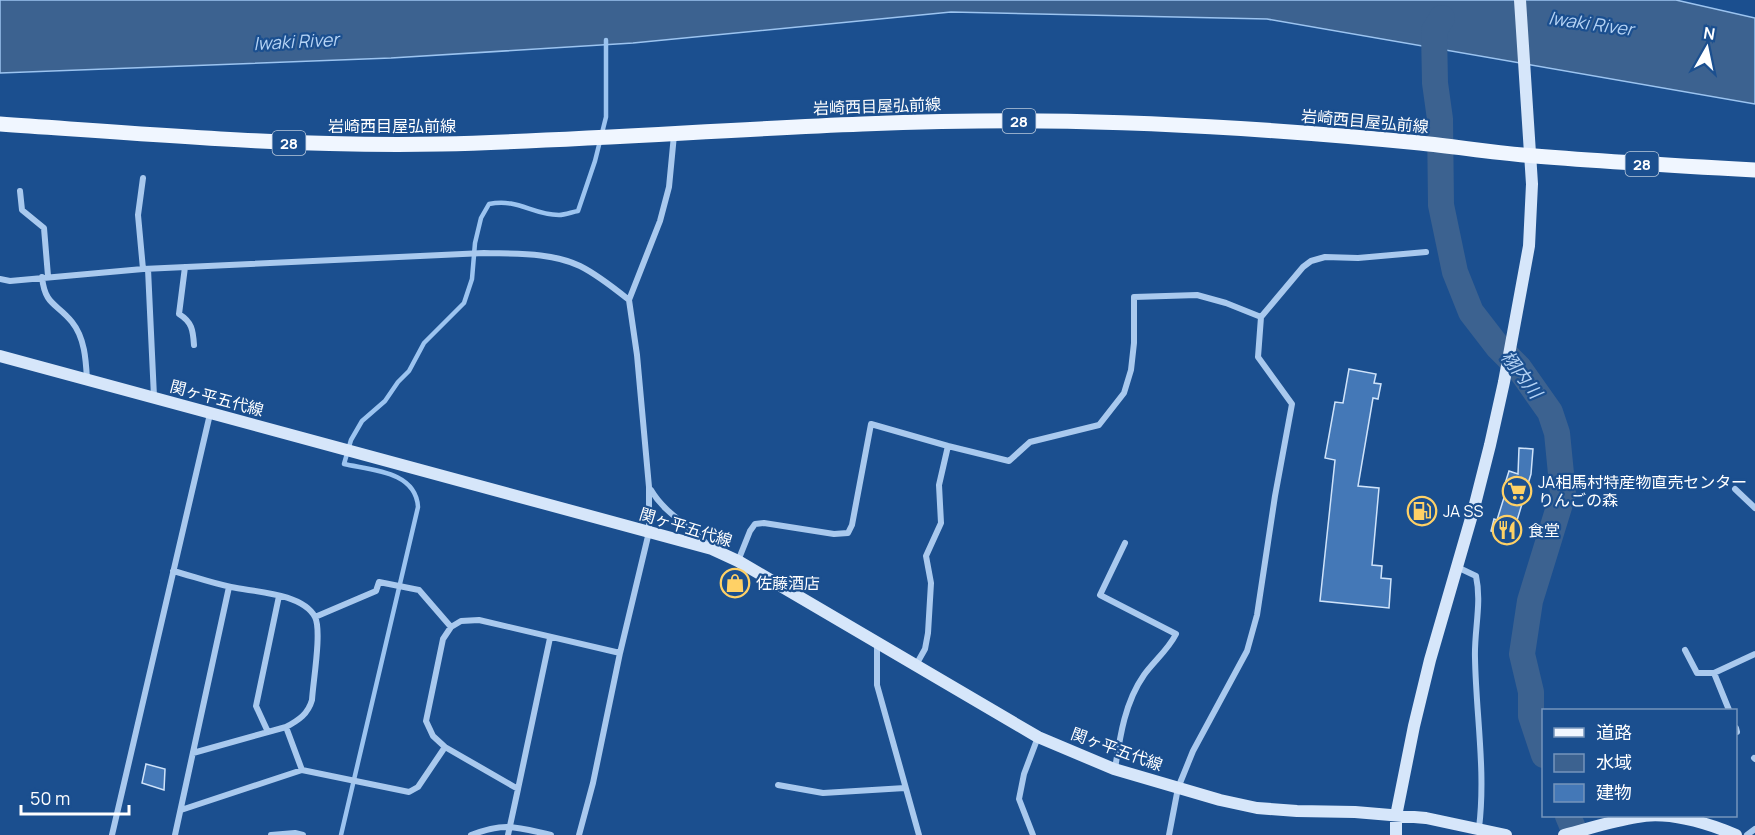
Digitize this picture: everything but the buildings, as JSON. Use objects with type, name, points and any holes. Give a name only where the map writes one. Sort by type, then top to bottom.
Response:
[{"type":"main road","points":[[1396,835],[1396,816],[1414,726],[1474,508],[1504,382],[1530,230],[1532,184],[1520,0]]},
{"type":"main road","name":"岩崎西目屋弘前線","points":[[0,124],[302,144],[436,144],[578,140],[828,126],[1058,121],[1167,124],[1419,143],[1529,156],[1755,170]]},
{"type":"main road","name":"関ヶ平五代線","points":[[0,356],[712,549],[738,561],[1038,737],[1114,769],[1257,808],[1426,818],[1500,834]]},
{"type":"main road","points":[[1564,835],[1634,817]]},
{"type":"main road","points":[[1668,817],[1685,819],[1736,835]]},
{"type":"street","points":[[579,835],[593,783],[620,653],[649,532],[649,487],[637,355],[629,300],[660,221],[669,187],[674,134]]},
{"type":"street","points":[[143,178],[138,215],[146,269],[154,399]]},
{"type":"street","points":[[20,191],[22,210],[44,228],[44,292],[55,307],[72,321],[80,336],[86,357],[87,380]]},
{"type":"street","points":[[1169,835],[1178,788],[1193,752],[1246,651],[1257,615],[1292,404],[1258,357],[1261,317],[1303,267],[1311,261],[1326,257],[1358,258],[1426,252]]},
{"type":"street","points":[[0,279],[10,281],[146,269],[484,253],[551,257],[579,265],[629,300]]},
{"type":"street","points":[[185,267],[179,314],[187,319],[193,330],[194,345]]},
{"type":"street","points":[[738,561],[755,524],[764,523],[834,534],[848,534],[852,525],[871,424],[1009,461],[1030,442],[1099,424],[1124,393],[1131,370],[1134,343],[1134,297],[1197,295],[1226,303],[1261,317]]},
{"type":"street","points":[[112,835],[210,414]]},
{"type":"street","points":[[916,666],[925,649],[928,633],[931,583],[926,556],[941,523],[939,485],[948,446]]},
{"type":"street","points":[[649,487],[659,505],[698,535],[712,549]]},
{"type":"street","points":[[1735,489],[1755,508]]},
{"type":"street","points":[[1114,769],[1120,735],[1131,697],[1144,675],[1176,634],[1100,595],[1125,543]]},
{"type":"street","points":[[1456,567],[1476,576],[1479,591],[1475,657],[1482,765],[1482,805],[1479,828]]},
{"type":"street","points":[[173,571],[229,587],[279,596],[304,606],[315,617],[318,629],[312,700],[309,710],[286,726],[193,753]]},
{"type":"street","points":[[315,617],[376,591],[379,582],[419,590],[451,627]]},
{"type":"street","points":[[175,835],[229,587]]},
{"type":"street","points":[[268,732],[256,706],[279,596]]},
{"type":"street","points":[[518,789],[445,747],[433,736],[426,721],[443,639],[451,627],[461,621],[478,620],[620,653]]},
{"type":"street","points":[[508,835],[550,638]]},
{"type":"street","points":[[877,643],[877,685],[919,835]]},
{"type":"street","points":[[1685,650],[1697,673],[1714,673],[1755,654]]},
{"type":"street","points":[[1714,673],[1728,709]]},
{"type":"street","points":[[286,726],[302,770]]},
{"type":"street","points":[[1033,835],[1019,799],[1024,774],[1038,737]]},
{"type":"street","points":[[181,810],[302,770],[409,792],[418,787],[445,747]]},
{"type":"street","points":[[778,786],[823,793],[905,788]]},
{"type":"street","points":[[471,835],[510,825],[551,835]]},
{"type":"street","points":[[1747,835],[1755,829]]},
{"type":"street","points":[[271,835],[295,833],[303,835]]},
{"type":"water","name":"Iwaki River","points":[[0,0],[1676,0],[1755,18],[1755,104],[1267,19],[951,12],[633,43],[391,58],[0,73]]},
{"type":"waterway","name":"栩内川","points":[[1442,18],[1434,31],[1435,83],[1440,119],[1441,205],[1455,272],[1471,312],[1498,347],[1519,368],[1550,412],[1557,433],[1563,494],[1530,601],[1522,654],[1531,692],[1531,716],[1542,749]]},
{"type":"waterway","points":[[341,835],[418,507],[415,495],[401,479],[379,471],[344,464],[351,440],[362,421],[385,401],[409,371],[424,343],[464,303],[472,279],[475,243],[481,218],[489,204],[508,203],[561,215],[578,211],[595,161],[606,117],[606,40]]},
{"type":"waterway","name":"栩内川","points":[[1568,817],[1576,835]]},
{"type":"place","name":"JA相馬村特産物直売センター りんごの森","points":[[1517,491]]},
{"type":"place","name":"JA SS","points":[[1422,511]]},
{"type":"place","name":"食堂","points":[[1507,530]]},
{"type":"place","name":"佐藤酒店","points":[[735,583]]}]
